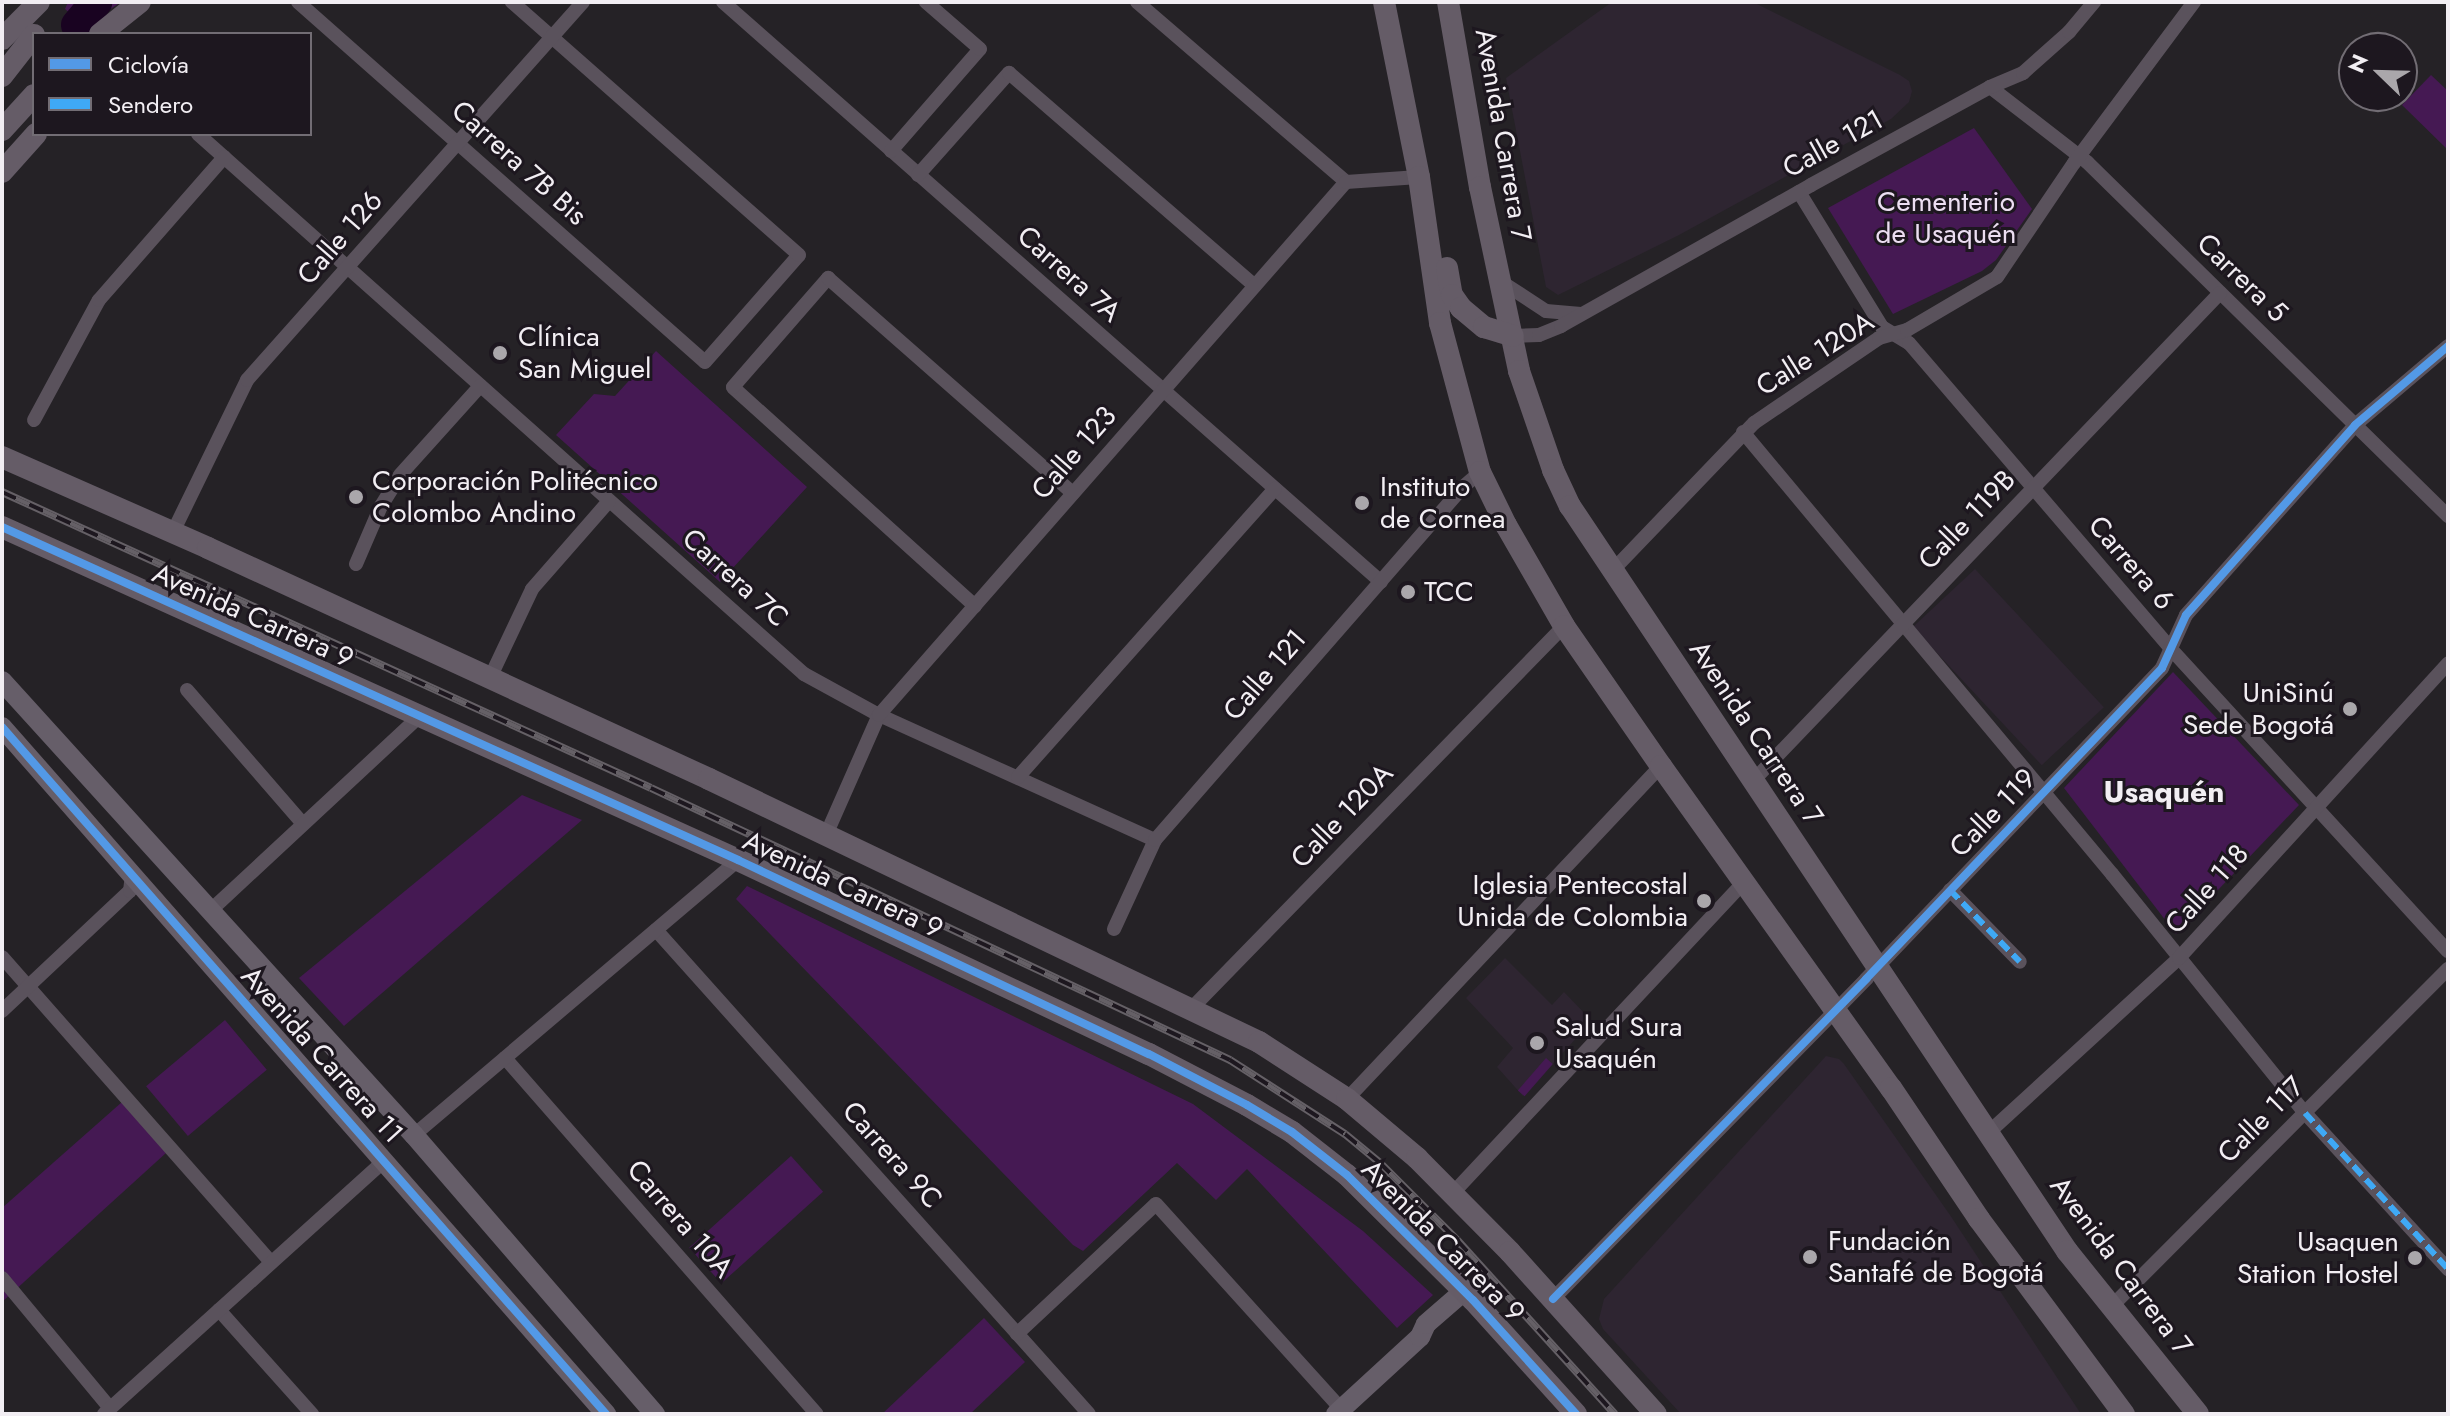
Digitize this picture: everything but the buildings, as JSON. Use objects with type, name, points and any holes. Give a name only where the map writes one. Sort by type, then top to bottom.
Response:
[{"type":"main road","points":[[2,39],[39,2]]},
{"type":"main road","points":[[35,32],[53,2]]},
{"type":"main road","points":[[103,32],[143,2]]},
{"type":"main road","points":[[124,32],[143,2]]},
{"type":"main road","points":[[1384,2],[1419,177],[1440,323],[1480,472],[1506,525],[1564,626],[1661,766],[1979,1219],[2124,1414]]},
{"type":"main road","name":"Avenida Carrera 7","points":[[1448,2],[1521,379],[1553,470],[1570,506],[1987,1134],[2110,1308],[2198,1414]]},
{"type":"main road","points":[[2,76],[32,37]]},
{"type":"main road","points":[[2,130],[32,97]]},
{"type":"main road","points":[[1409,124],[1431,194],[1452,295],[1472,319],[1503,336],[1513,336]]},
{"type":"main road","points":[[2,172],[34,136]]},
{"type":"main road","name":"Avenida Carrera 9","points":[[2,457],[490,678],[1259,1042],[1347,1099],[1453,1193],[1656,1414]]},
{"type":"main road","name":"Avenida Carrera 9","points":[[2,527],[738,860],[1149,1054],[1292,1132],[1347,1175],[1469,1295],[1576,1414]]},
{"type":"main road","name":"Avenida Carrera 11","points":[[2,681],[414,1135],[655,1414]]},
{"type":"main road","name":"Avenida Carrera 11","points":[[2,727],[137,886],[606,1414]]},
{"type":"main road","points":[[1341,1412],[1420,1337],[1426,1324],[1469,1295]]},
{"type":"street","name":"Carrera 7B Bis","points":[[298,2],[705,362],[799,255],[551,38]]},
{"type":"street","points":[[512,2],[551,38]]},
{"type":"street","name":"Calle 126","points":[[173,532],[247,380],[349,269],[583,2]]},
{"type":"street","name":"Carrera 7A","points":[[723,2],[1381,582]]},
{"type":"street","points":[[891,151],[980,49],[926,2]]},
{"type":"street","points":[[1137,2],[1346,182],[1419,177]]},
{"type":"street","name":"Calle 121","points":[[1513,336],[1539,335],[1582,314],[1990,87],[2023,73],[2069,32],[2094,2]]},
{"type":"street","name":"Calle 120A","points":[[1612,571],[1743,432],[1879,338],[1895,334],[1997,277],[2080,156],[2194,2]]},
{"type":"street","points":[[918,175],[1009,73],[1255,286]]},
{"type":"street","name":"Carrera 5","points":[[1990,87],[2080,156],[2448,516]]},
{"type":"street","name":"Carrera 7C","points":[[200,136],[804,674],[879,715],[1155,840]]},
{"type":"street","points":[[34,420],[99,300],[224,157]]},
{"type":"street","name":"Calle 123","points":[[826,835],[879,715],[1346,182]]},
{"type":"street","name":"Carrera 6","points":[[1799,192],[1882,327],[1909,343],[2170,648],[2448,951]]},
{"type":"street","points":[[975,606],[733,387],[828,278],[1073,493]]},
{"type":"street","points":[[1500,281],[1546,311],[1582,314]]},
{"type":"street","name":"Calle 119B","points":[[1752,782],[2220,293]]},
{"type":"street","name":"Calle 119","points":[[1553,1299],[1835,1011],[2162,668],[2186,615],[2355,425],[2448,346]]},
{"type":"street","points":[[356,564],[381,506],[400,475],[480,386]]},
{"type":"street","points":[[1743,432],[2305,1113],[2448,1269]]},
{"type":"street","name":"Calle 121","points":[[1114,929],[1155,840],[1463,487],[1480,472]]},
{"type":"street","points":[[1018,777],[1275,489]]},
{"type":"street","points":[[490,678],[532,589],[609,501]]},
{"type":"street","name":"Calle 120A","points":[[1192,1008],[1564,626]]},
{"type":"street","name":"Calle 118","points":[[1987,1134],[2179,958],[2448,663]]},
{"type":"street","points":[[187,690],[303,824]]},
{"type":"street","points":[[210,911],[421,715]]},
{"type":"street","points":[[1347,1099],[1661,766]]},
{"type":"street","points":[[414,1135],[738,860]]},
{"type":"street","points":[[1453,1193],[1744,882]]},
{"type":"street","points":[[2,1011],[137,886]]},
{"type":"street","points":[[1950,890],[2020,962]]},
{"type":"street","name":"Carrera 9C","points":[[656,930],[1089,1414]]},
{"type":"street","points":[[2,957],[271,1262]]},
{"type":"street","name":"Calle 117","points":[[2110,1308],[2448,969]]},
{"type":"street","name":"Carrera 10A","points":[[505,1058],[817,1414]]},
{"type":"street","points":[[2,1278],[107,1411],[383,1162]]},
{"type":"street","points":[[1017,1334],[1156,1204],[1341,1412]]},
{"type":"street","points":[[219,1310],[312,1414]]},
{"type":"shaded area","points":[[1612,2],[1753,2],[1900,75],[1909,81],[1912,91],[1909,102],[1891,119],[1679,235],[1558,295],[1546,287],[1506,78]]},
{"type":"shaded area","points":[[1975,569],[2104,707],[2042,765],[1913,627]]},
{"type":"shaded area","points":[[1505,958],[1552,1005],[1564,992],[1592,1021],[1523,1096],[1497,1067],[1513,1048],[1466,998]]},
{"type":"shaded area","name":"Fundación Santafé de Bogotá","points":[[1826,1056],[1839,1059],[1844,1064],[1950,1215],[2081,1414],[1681,1414],[1603,1329],[1599,1319],[1604,1299]]},
{"type":"green space","points":[[68,2],[121,2],[85,26],[65,9]]},
{"type":"green space","points":[[2431,75],[2448,91],[2448,150],[2409,112],[2418,112],[2418,88]]},
{"type":"green space","name":"Cementerio de Usaquén","points":[[1974,128],[2032,209],[1996,260],[1982,271],[1893,314],[1828,208]]},
{"type":"green space","points":[[656,351],[807,487],[720,582],[556,435],[594,394],[615,396]]},
{"type":"green space","points":[[2173,672],[2299,805],[2176,934],[2064,788]]},
{"type":"green space","points":[[522,795],[582,820],[344,1026],[299,978]]},
{"type":"green space","points":[[747,886],[1193,1104],[1363,1231],[1433,1295],[1397,1328],[1247,1169],[1216,1200],[1177,1163],[1083,1251],[1073,1245],[736,899]]},
{"type":"green space","points":[[225,1020],[267,1070],[188,1136],[146,1086]]},
{"type":"green space","points":[[1546,1058],[1553,1064],[1525,1096],[1518,1090]]},
{"type":"green space","points":[[122,1102],[166,1153],[2,1302],[2,1208]]},
{"type":"green space","points":[[791,1156],[823,1192],[721,1283],[689,1248]]},
{"type":"green space","points":[[984,1318],[1025,1362],[970,1414],[882,1414]]},
{"type":"waterway","points":[[77,25],[96,2]]},
{"type":"railway","points":[[2,492],[651,788],[1230,1060],[1345,1134],[1379,1162],[1457,1240],[1615,1414]]},
{"type":"marked path","points":[[1950,890],[2020,962]]},
{"type":"marked path","points":[[2305,1113],[2448,1269]]},
{"type":"cycle path","points":[[1553,1299],[1866,979],[2162,668],[2186,615],[2355,425],[2448,346]]},
{"type":"cycle path","points":[[2,527],[738,860],[1149,1054],[1247,1105],[1292,1132],[1347,1175],[1473,1300],[1576,1414]]},
{"type":"cycle path","points":[[2,727],[606,1414]]},
{"type":"place","name":"Clínica San Miguel","points":[[500,353]]},
{"type":"place","name":"Corporación Politécnico Colombo Andino","points":[[356,497]]},
{"type":"place","name":"Instituto de Cornea","points":[[1362,503]]},
{"type":"place","name":"TCC","points":[[1408,592]]},
{"type":"place","name":"UniSinú Sede Bogotá","points":[[2350,709]]},
{"type":"place","name":"Iglesia Pentecostal Unida de Colombia","points":[[1704,901]]},
{"type":"place","name":"Salud Sura Usaquén","points":[[1537,1043]]},
{"type":"place","name":"Fundación Santafé de Bogotá","points":[[1810,1257]]},
{"type":"place","name":"Usaquen Station Hostel","points":[[2415,1258]]},
{"type":"district","name":"Usaquén","points":[[2164,792]]}]
